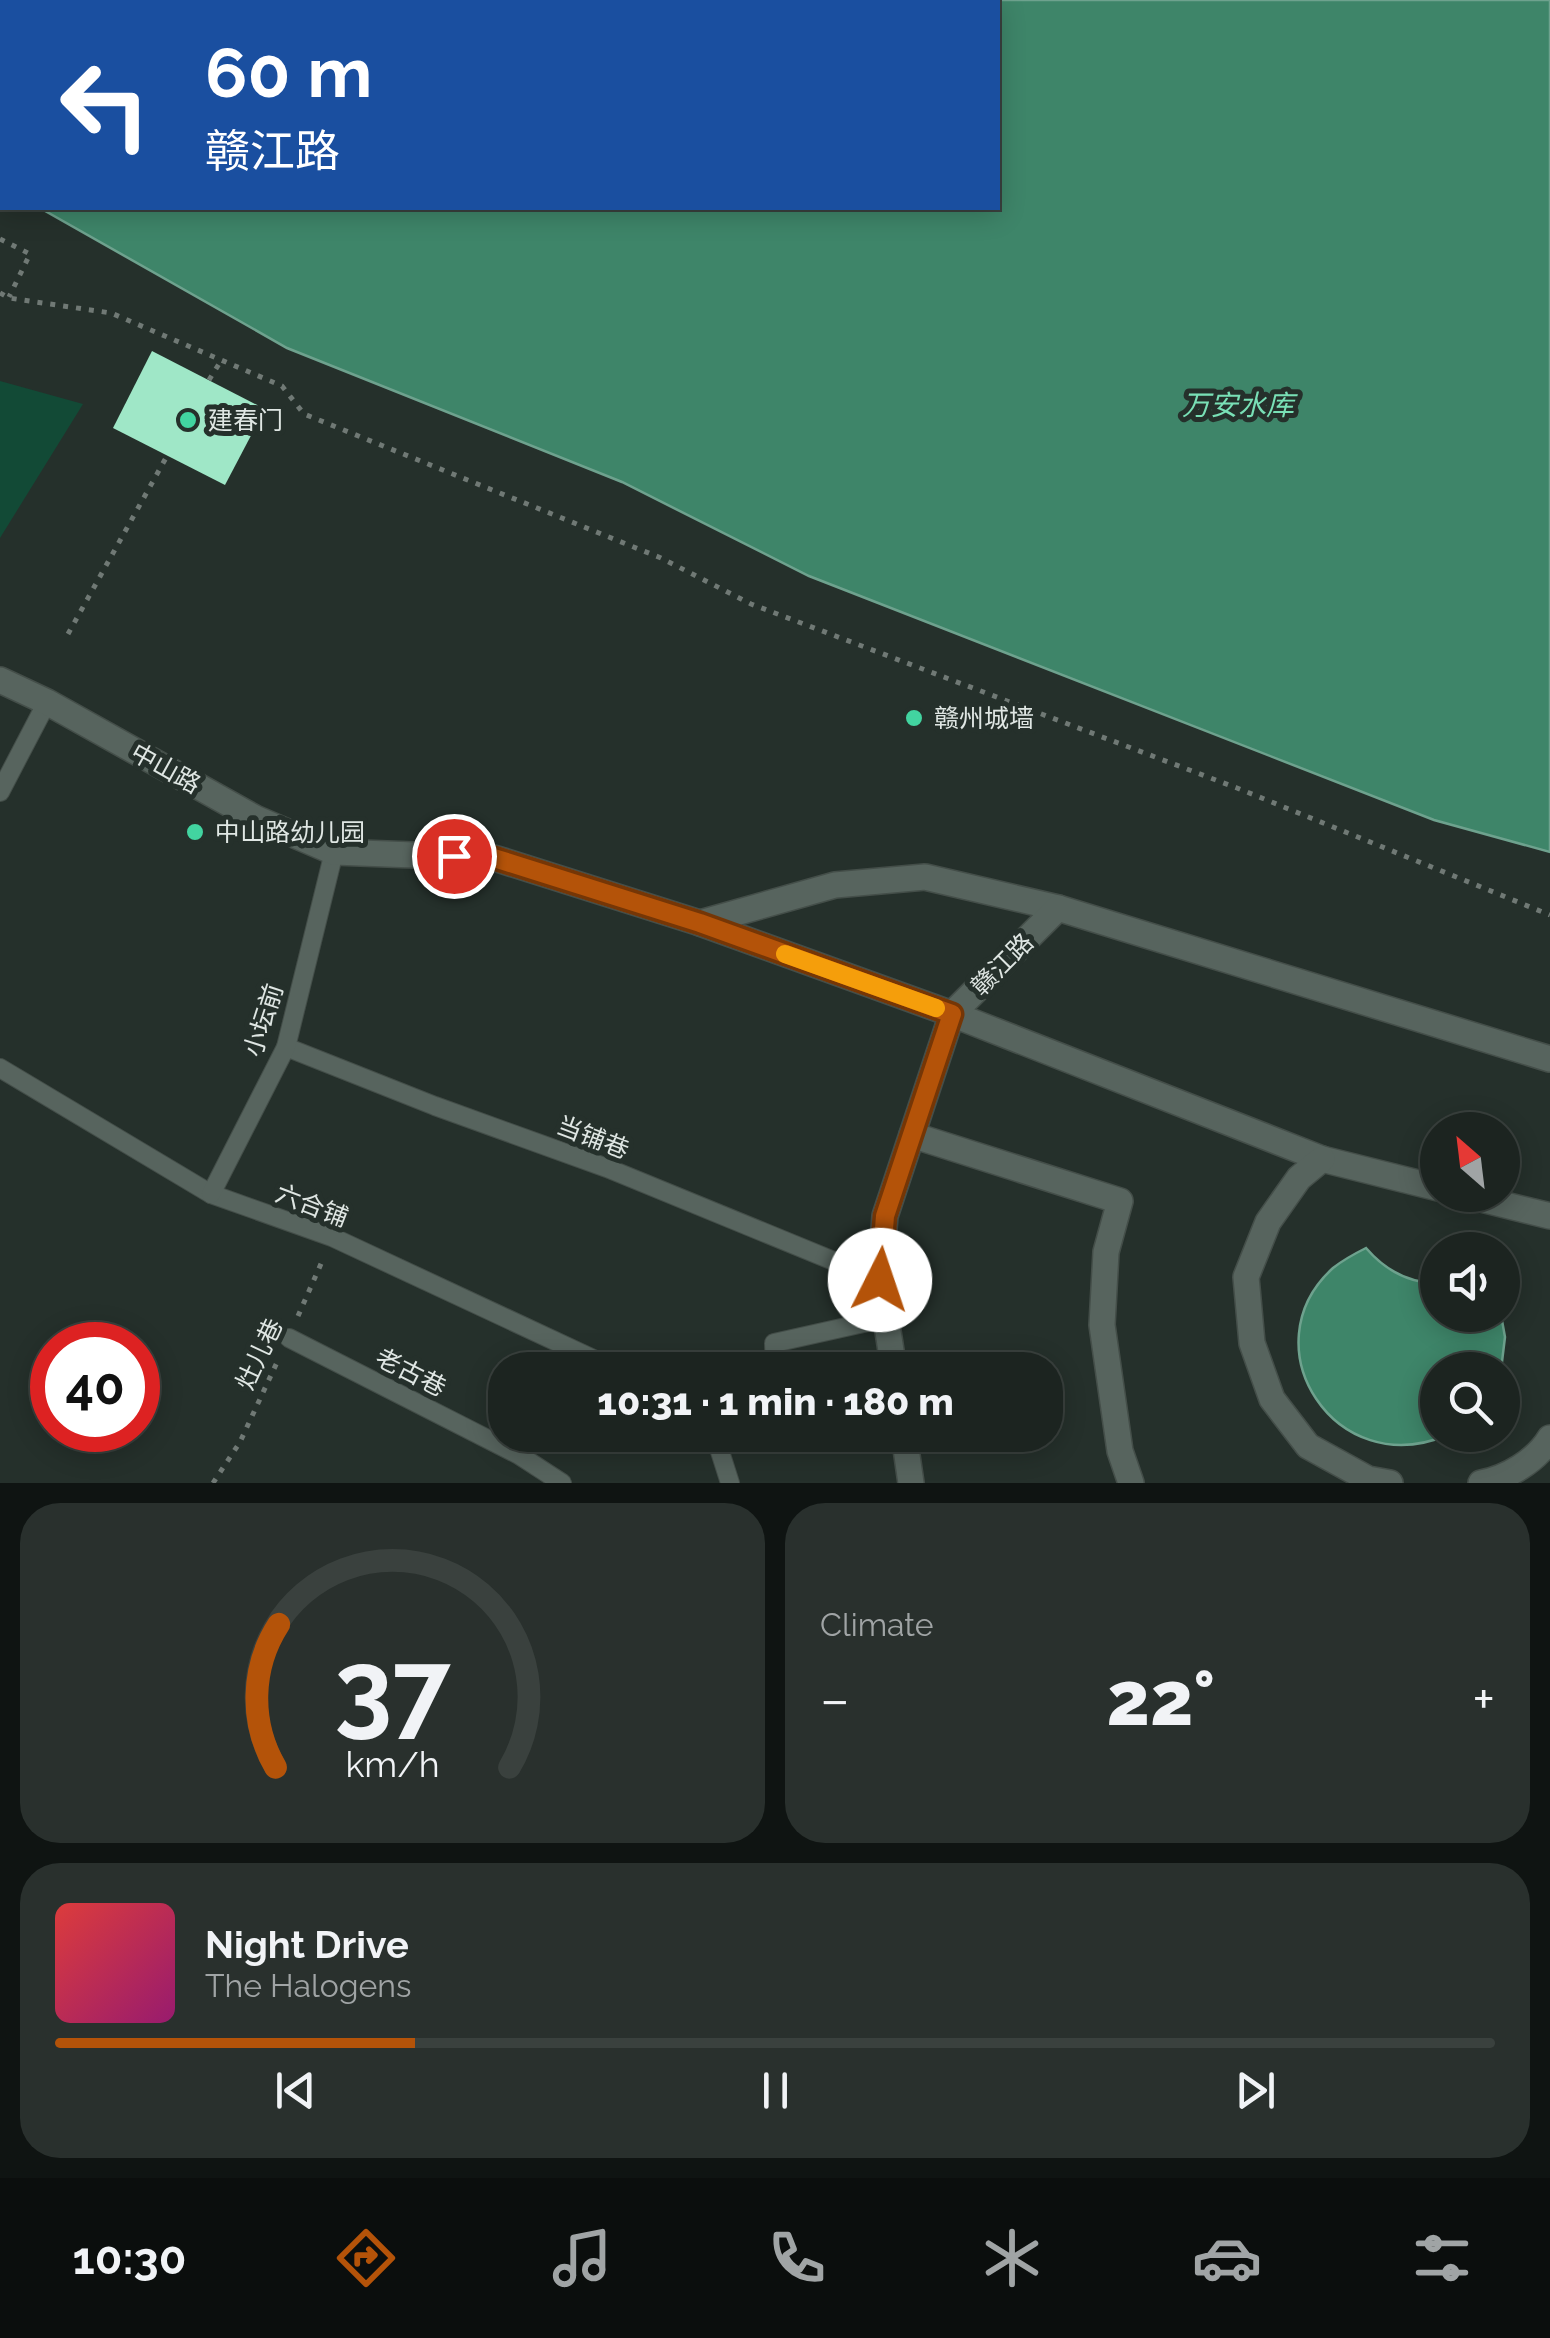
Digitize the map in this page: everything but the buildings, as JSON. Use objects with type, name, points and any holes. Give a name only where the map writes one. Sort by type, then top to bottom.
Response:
[{"type":"street","name":"中山路","points":[[0,680],[255,818],[334,852]]},
{"type":"street","name":"赣江路","points":[[334,852],[494,858],[700,923],[952,1014],[1058,908]]},
{"type":"street","points":[[700,923],[835,885],[925,877],[1058,908],[1550,1059]]},
{"type":"street","points":[[891,1352],[880,1280],[885,1216],[952,1014],[1322,1159],[1420,1184]]},
{"type":"street","points":[[912,1135],[1120,1202],[1106,1252],[1102,1325],[1120,1451],[1131,1483]]},
{"type":"street","points":[[1322,1159],[1299,1178],[1268,1222],[1246,1277],[1252,1343],[1272,1399],[1308,1446],[1368,1478],[1390,1483]]},
{"type":"street","points":[[1520,1211],[1548,1219]]},
{"type":"street","points":[[1481,1483],[1497,1480],[1541,1452],[1550,1438]]},
{"type":"street","points":[[906,1452],[911,1483]]},
{"type":"lane","points":[[0,792],[46,702]]},
{"type":"lane","name":"小坛前","points":[[211,1194],[286,1047],[334,852]]},
{"type":"lane","name":"当铺巷","points":[[286,1047],[607,1168],[880,1280]]},
{"type":"lane","name":"六合铺","points":[[0,1068],[211,1194],[332,1238],[578,1352]]},
{"type":"lane","points":[[774,1352],[774,1343],[886,1318]]},
{"type":"lane","name":"老古巷","points":[[288,1338],[519,1455],[562,1483]]},
{"type":"lane","points":[[719,1452],[730,1483]]},
{"type":"path","points":[[0,239],[30,254],[9,298]]},
{"type":"path","points":[[0,294],[111,313],[282,386],[304,414],[661,558],[750,604],[1237,788],[1550,915]]},
{"type":"path","points":[[210,380],[222,358]]},
{"type":"path","points":[[68,634],[166,456]]},
{"type":"path","name":"灶儿巷","points":[[213,1483],[240,1442],[332,1238]]},
{"type":"shaded area","points":[[0,381],[83,404],[0,538]]},
{"type":"water","name":"万安水库","points":[[1000,0],[1550,0],[1550,852],[1434,820],[809,576],[622,482],[287,348],[44,210],[1000,210]]},
{"type":"water","points":[[1366,1248],[1398,1274],[1420,1281],[1420,1332],[1504,1332],[1503,1352],[1420,1352],[1420,1442],[1407,1445],[1370,1440],[1339,1424],[1316,1399],[1302,1368],[1299,1334],[1309,1300],[1333,1268]]},
{"type":"slow traffic","points":[[785,954],[936,1008]]},
{"type":"place","name":"建春门","points":[[188,420]]},
{"type":"place","name":"赣州城墙","points":[[914,718]]},
{"type":"place","name":"中山路幼儿园","points":[[195,832]]},
{"type":"route","points":[[454,856],[494,858],[700,923],[952,1014],[885,1216],[880,1280]]}]
